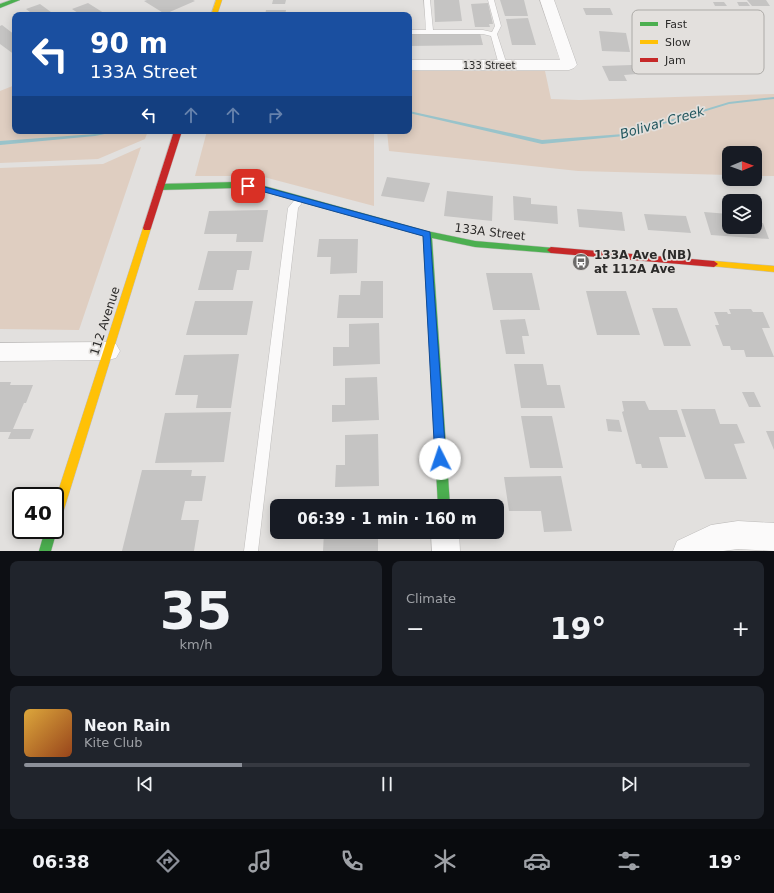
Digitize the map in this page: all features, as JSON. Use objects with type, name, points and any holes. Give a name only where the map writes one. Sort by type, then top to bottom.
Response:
[{"type":"street","points":[[0,6],[17,0]]},
{"type":"street","points":[[215,12],[219,0]]},
{"type":"street","name":"133 Street","points":[[412,65],[569,65],[547,0]]},
{"type":"street","name":"112 Avenue","points":[[64,490],[177,134]]},
{"type":"street","name":"133A Street","points":[[160,187],[248,186],[427,234],[475,244],[774,269]]},
{"type":"street","points":[[427,234],[444,499]]},
{"type":"street","points":[[0,352],[108,351]]},
{"type":"street","points":[[687,551],[711,539],[738,535],[774,537]]},
{"type":"street","points":[[45,551],[48,539]]},
{"type":"street","points":[[445,539],[446,551]]},
{"type":"lane","points":[[427,0],[430,32]]},
{"type":"lane","points":[[491,0],[498,26],[494,34],[503,65]]},
{"type":"lane","points":[[412,32],[483,32],[494,34]]},
{"type":"lane","points":[[251,551],[293,208],[300,199]]},
{"type":"shaded area","points":[[412,71],[545,71],[551,99],[579,100],[774,94],[774,176],[762,176],[762,146],[722,146],[722,175],[578,171],[389,151],[387,134],[412,134]]},
{"type":"shaded area","points":[[12,86],[12,134],[147,134],[145,139],[98,159],[0,163],[0,91]]},
{"type":"shaded area","points":[[206,134],[374,134],[374,206],[260,176],[195,176]]},
{"type":"shaded area","points":[[141,147],[79,330],[0,329],[0,168],[103,164]]},
{"type":"building","points":[[273,0],[286,0],[285,4],[272,4]]},
{"type":"building","points":[[434,0],[459,0],[462,21],[435,22]]},
{"type":"building","points":[[500,0],[524,0],[528,16],[505,16]]},
{"type":"building","points":[[747,0],[766,0],[770,6],[752,6]]},
{"type":"building","points":[[144,1],[195,1],[170,12],[162,12]]},
{"type":"building","points":[[713,2],[724,2],[727,6],[715,6]]},
{"type":"building","points":[[737,2],[747,2],[750,6],[739,6]]},
{"type":"building","points":[[88,3],[102,12],[76,12],[72,9]]},
{"type":"building","points":[[488,3],[493,24],[489,24],[490,27],[475,27],[471,4]]},
{"type":"building","points":[[40,4],[51,12],[30,12],[26,9]]},
{"type":"building","points":[[583,8],[610,8],[613,15],[586,15]]},
{"type":"building","points":[[266,10],[286,10],[286,12],[266,12]]},
{"type":"building","points":[[528,18],[536,45],[512,45],[506,19]]},
{"type":"building","points":[[2,25],[12,33],[12,53],[0,44],[0,26]]},
{"type":"building","points":[[599,31],[626,33],[630,52],[602,51]]},
{"type":"building","points":[[480,33],[483,45],[412,46],[412,34]]},
{"type":"building","points":[[632,65],[632,74],[637,74],[624,75],[627,81],[609,81],[602,66]]},
{"type":"building","points":[[387,177],[430,183],[424,202],[381,196]]},
{"type":"building","points":[[447,191],[493,196],[492,221],[444,216]]},
{"type":"building","points":[[513,196],[531,198],[531,204],[557,206],[558,224],[514,220]]},
{"type":"building","points":[[577,209],[622,212],[625,231],[579,227]]},
{"type":"building","points":[[268,210],[263,242],[236,242],[237,234],[204,234],[209,211]]},
{"type":"building","points":[[704,212],[722,213],[722,234],[762,234],[762,223],[769,239],[711,235]]},
{"type":"building","points":[[644,214],[686,216],[691,233],[648,230]]},
{"type":"building","points":[[319,239],[358,239],[357,273],[330,274],[331,257],[317,257]]},
{"type":"building","points":[[208,251],[252,251],[249,270],[237,270],[233,290],[198,290]]},
{"type":"building","points":[[486,273],[532,273],[540,310],[493,310]]},
{"type":"building","points":[[361,281],[383,281],[383,318],[337,318],[339,295],[360,295]]},
{"type":"building","points":[[586,291],[626,291],[640,335],[597,335]]},
{"type":"building","points":[[195,301],[253,301],[247,335],[186,335]]},
{"type":"building","points":[[652,308],[677,308],[691,346],[664,346]]},
{"type":"building","points":[[729,309],[751,309],[753,312],[763,312],[770,328],[762,328],[774,357],[746,357],[744,350],[731,350],[730,346],[723,346],[715,325],[719,325],[714,312],[727,312],[728,314],[731,314]]},
{"type":"building","points":[[525,319],[529,336],[522,336],[525,354],[506,354],[500,320]]},
{"type":"building","points":[[379,323],[380,364],[333,366],[333,347],[349,347],[349,324]]},
{"type":"building","points":[[239,354],[231,408],[196,408],[198,395],[175,395],[184,355]]},
{"type":"building","points":[[514,364],[543,364],[547,385],[560,385],[565,408],[521,408]]},
{"type":"building","points":[[377,377],[379,420],[332,422],[332,405],[345,405],[345,378]]},
{"type":"building","points":[[0,382],[11,382],[10,385],[33,385],[13,429],[34,429],[30,439],[8,439],[11,432],[0,432]]},
{"type":"building","points":[[742,392],[754,392],[761,407],[749,407]]},
{"type":"building","points":[[622,401],[645,401],[649,410],[677,410],[686,437],[659,437],[668,468],[642,468],[641,464],[636,464],[622,412],[624,411]]},
{"type":"building","points":[[681,409],[715,409],[720,424],[737,424],[745,443],[734,444],[747,479],[705,479]]},
{"type":"building","points":[[231,412],[224,462],[155,463],[165,413]]},
{"type":"building","points":[[521,416],[552,416],[563,468],[530,468]]},
{"type":"building","points":[[606,419],[619,420],[622,432],[608,431]]},
{"type":"building","points":[[766,431],[774,431],[774,450]]},
{"type":"building","points":[[378,434],[379,486],[335,487],[336,465],[345,465],[345,435]]},
{"type":"building","points":[[142,470],[192,470],[191,476],[206,476],[202,501],[185,501],[181,520],[199,520],[194,551],[122,551]]},
{"type":"building","points":[[561,476],[572,531],[544,532],[541,511],[509,511],[504,477]]},
{"type":"building","points":[[324,539],[378,539],[378,551],[323,551]]},
{"type":"waterway","name":"Bolivar Creek","points":[[412,113],[542,142],[624,135],[729,103],[774,98]]},
{"type":"waterway","name":"Bolivar Creek","points":[[0,143],[99,134]]},
{"type":"traffic: fast","points":[[0,6],[17,0]]},
{"type":"traffic: fast","points":[[160,187],[235,185],[261,188],[427,234],[475,244],[551,250]]},
{"type":"traffic: fast","points":[[427,234],[444,499]]},
{"type":"traffic: fast","points":[[45,551],[48,539]]},
{"type":"traffic: slow","points":[[215,12],[219,0]]},
{"type":"traffic: slow","points":[[64,491],[147,228]]},
{"type":"traffic: slow","points":[[714,264],[774,269]]},
{"type":"traffic: jam","points":[[147,228],[177,134]]},
{"type":"traffic: jam","points":[[551,250],[714,264]]},
{"type":"place","name":"133A Ave (NB) at 112A Ave","points":[[581,262]]},
{"type":"route","points":[[248,186],[261,188],[427,234],[440,459]]}]
